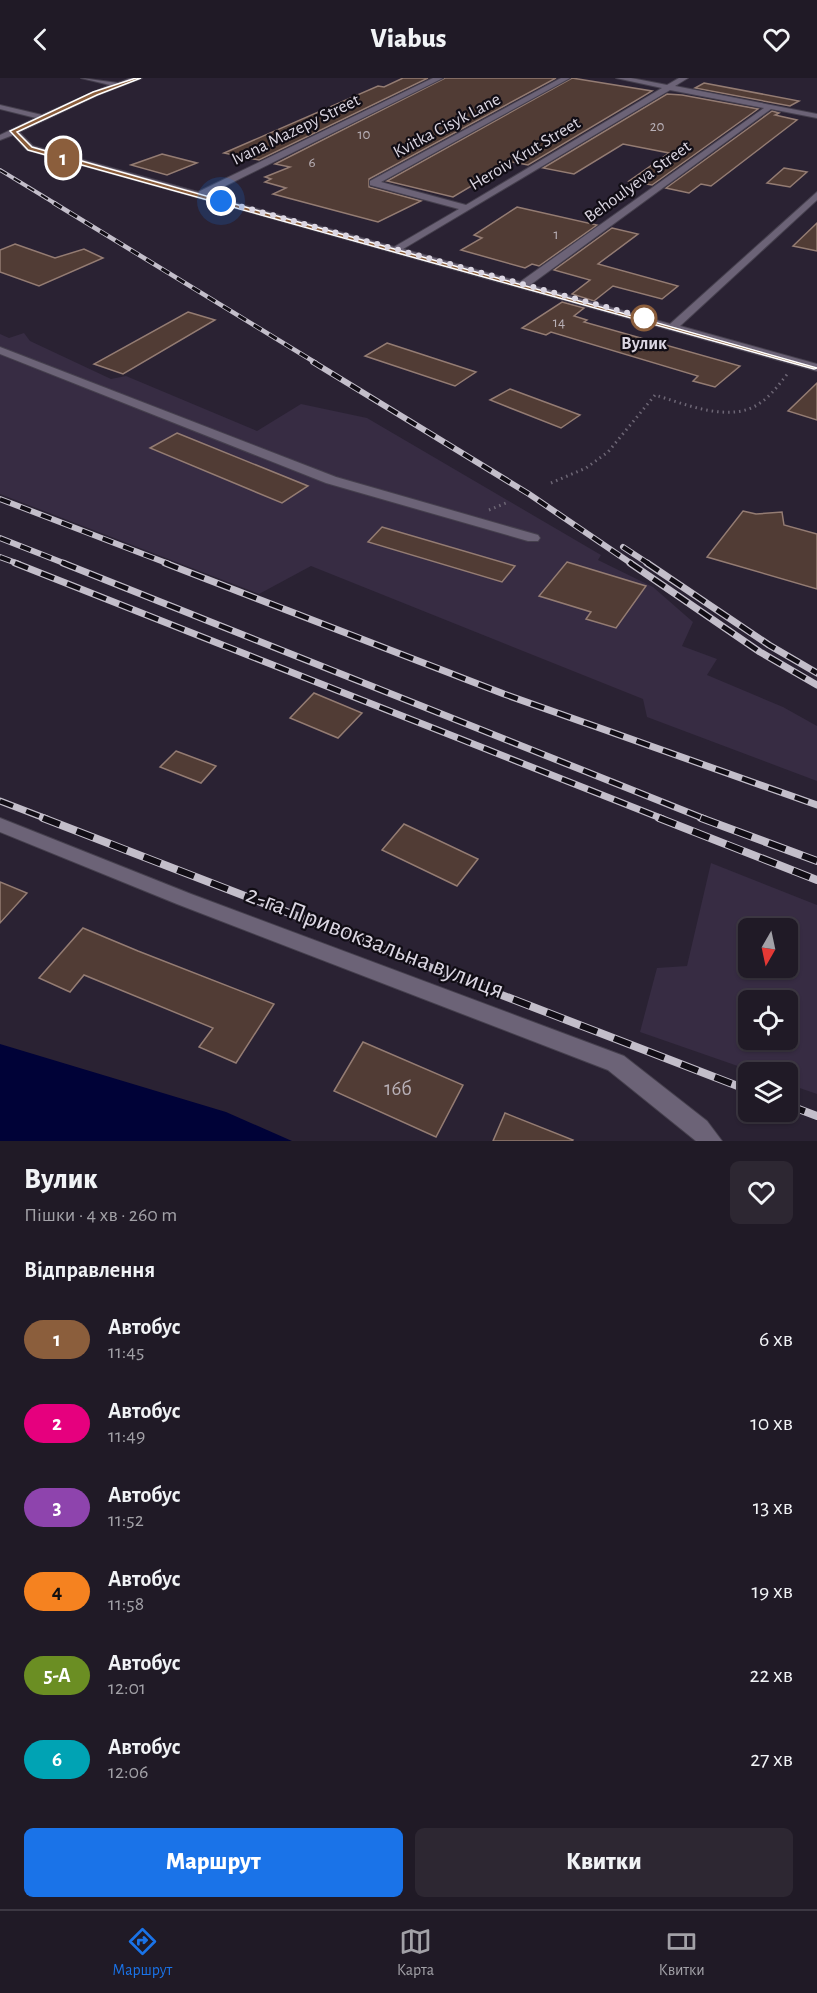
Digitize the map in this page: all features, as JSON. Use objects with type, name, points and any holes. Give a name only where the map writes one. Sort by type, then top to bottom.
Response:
[{"type":"street","points":[[85,78],[119,85]]},
{"type":"street","points":[[0,138],[41,117],[138,78]]},
{"type":"street","name":"Ivana Mazepy Street","points":[[199,195],[439,78]]},
{"type":"street","name":"Kvitka Cisyk Lane","points":[[373,183],[566,78]]},
{"type":"street","points":[[620,78],[817,116]]},
{"type":"street","name":"Heroiv Krut Street","points":[[373,183],[467,208],[684,78]]},
{"type":"street","points":[[0,107],[41,117]]},
{"type":"street","name":"Behoulyeva Street","points":[[524,284],[770,107]]},
{"type":"street","points":[[13,131],[30,148],[524,284],[817,368]]},
{"type":"street","points":[[674,326],[817,195]]},
{"type":"street","points":[[398,249],[467,208]]},
{"type":"street","points":[[0,350],[330,480],[533,538]]},
{"type":"street","name":"2-га Привокзальна вулиця","points":[[0,825],[184,899],[616,1063],[699,1128],[711,1141]]},
{"type":"path","points":[[551,483],[586,468],[608,452],[655,395],[716,411],[741,411],[758,405],[790,371]]},
{"type":"shaded area","points":[[24,333],[30,341],[111,379],[126,376],[257,431],[301,404],[367,418],[601,555],[598,560],[653,587],[693,622],[682,646],[717,659],[707,675],[783,707],[817,726],[817,781],[647,717],[643,699],[311,566],[259,594],[0,494],[0,334],[9,338]]},
{"type":"shaded area","points":[[711,863],[817,905],[817,1094],[798,1087],[798,1062],[738,1062],[738,1066],[640,1032],[657,968],[687,966]]},
{"type":"shaded area","points":[[0,1044],[226,1112],[292,1141],[0,1141]]},
{"type":"building","points":[[403,78],[428,78],[259,160],[224,153],[378,86],[384,87]]},
{"type":"building","points":[[445,78],[556,78],[369,179],[369,187],[421,201],[378,222],[273,194],[286,188],[265,182],[271,179],[265,177],[290,167],[275,164]]},
{"type":"building","points":[[572,78],[652,91],[528,165],[512,162],[453,197],[387,181]]},
{"type":"building","points":[[704,83],[799,101],[790,106],[695,88]]},
{"type":"building","points":[[667,94],[758,109],[652,185],[629,181],[669,153],[623,144],[574,174],[543,168]]},
{"type":"building","points":[[772,111],[779,113],[775,115],[797,120],[711,186],[701,184],[689,193],[666,188]]},
{"type":"building","points":[[162,154],[197,163],[167,175],[131,165]]},
{"type":"building","points":[[784,168],[807,172],[790,187],[767,183]]},
{"type":"building","points":[[517,207],[597,225],[539,266],[532,264],[525,268],[461,250],[482,238],[474,235]]},
{"type":"building","points":[[817,223],[817,251],[793,246]]},
{"type":"building","points":[[612,228],[638,234],[598,264],[678,286],[662,299],[613,286],[594,301],[572,294],[590,280],[554,270]]},
{"type":"building","points":[[15,244],[55,258],[84,249],[103,258],[39,286],[0,272],[0,250]]},
{"type":"building","points":[[562,302],[584,308],[574,316],[587,320],[584,322],[740,366],[715,387],[693,381],[698,376],[551,332],[546,335],[522,328]]},
{"type":"building","points":[[188,312],[215,320],[123,374],[94,364]]},
{"type":"building","points":[[387,343],[476,372],[455,386],[365,356]]},
{"type":"building","points":[[817,383],[817,420],[788,411]]},
{"type":"building","points":[[510,389],[580,415],[561,428],[490,400]]},
{"type":"building","points":[[177,433],[308,486],[282,503],[150,448]]},
{"type":"building","points":[[743,511],[756,514],[782,512],[784,525],[817,534],[817,589],[707,557]]},
{"type":"building","points":[[382,527],[515,566],[502,582],[368,542]]},
{"type":"building","points":[[567,562],[646,586],[616,628],[586,619],[591,612],[539,596]]},
{"type":"building","points":[[314,693],[362,713],[338,738],[290,718]]},
{"type":"building","points":[[176,751],[216,766],[201,783],[160,767]]},
{"type":"building","points":[[404,824],[478,859],[457,886],[382,850]]},
{"type":"building","points":[[0,882],[27,893],[0,923]]},
{"type":"building","points":[[83,928],[274,1004],[236,1063],[199,1047],[213,1028],[84,975],[70,992],[39,978]]},
{"type":"building","points":[[363,1042],[463,1085],[436,1137],[334,1091]]},
{"type":"building","points":[[505,1113],[573,1140],[493,1141]]},
{"type":"railway","points":[[0,170],[56,204]]},
{"type":"railway","points":[[54,203],[316,363]]},
{"type":"railway","points":[[313,362],[529,494],[632,564]]},
{"type":"railway","points":[[0,499],[169,564]]},
{"type":"railway","points":[[0,538],[66,564]]},
{"type":"railway","points":[[623,547],[649,564]]},
{"type":"railway","points":[[0,557],[19,564]]},
{"type":"railway","points":[[15,563],[663,819]]},
{"type":"railway","points":[[63,563],[705,819]]},
{"type":"railway","points":[[165,563],[504,694],[817,805]]},
{"type":"railway","points":[[630,563],[760,652],[817,685]]},
{"type":"railway","points":[[647,563],[769,645],[817,673]]},
{"type":"railway","points":[[0,801],[47,819]]},
{"type":"railway","points":[[43,818],[738,1086]]},
{"type":"railway","points":[[659,818],[817,880]]},
{"type":"railway","points":[[701,818],[817,861]]},
{"type":"railway","points":[[798,1109],[817,1116]]},
{"type":"bus line","name":"1","points":[[138,78],[95,93],[13,131],[30,148],[653,320],[817,368]]},
{"type":"place","name":"Вулик","points":[[644,318]]},
{"type":"route","points":[[221,201],[653,320],[644,318]]}]
